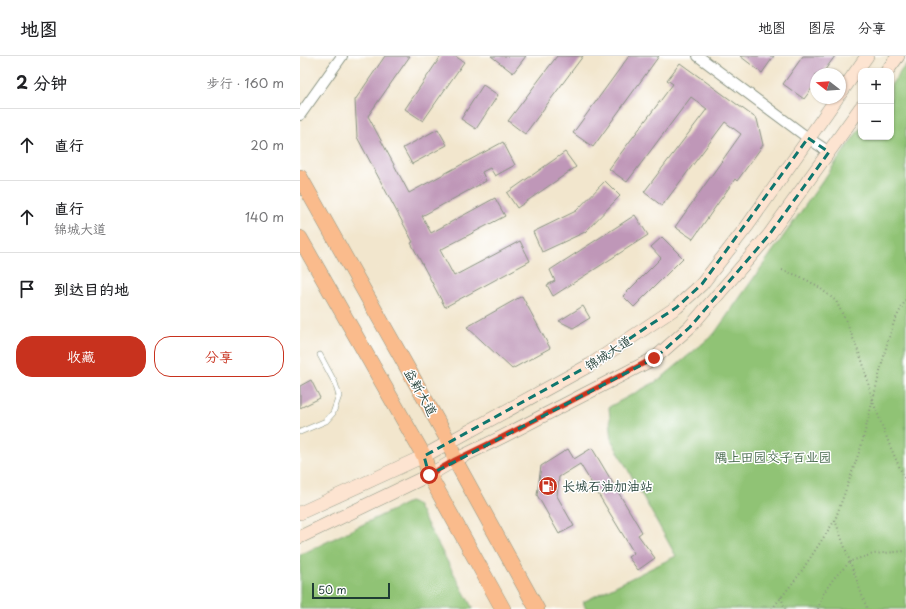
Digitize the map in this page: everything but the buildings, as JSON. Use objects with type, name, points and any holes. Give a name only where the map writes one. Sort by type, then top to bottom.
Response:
[{"type":"main road","points":[[846,86],[867,56]]},
{"type":"main road","points":[[889,68],[898,56]]},
{"type":"main road","name":"锦城大道","points":[[300,513],[424,456],[590,365],[677,307],[702,284],[744,231],[833,104]]},
{"type":"main road","name":"锦城大道","points":[[300,537],[429,475],[455,460],[654,358],[690,327],[769,235],[858,111]]},
{"type":"main road","name":"益新大道","points":[[300,177],[449,442],[455,460],[537,609]]},
{"type":"main road","points":[[300,238],[424,456],[429,475],[503,609]]},
{"type":"street","points":[[300,115],[342,56]]},
{"type":"street","points":[[698,56],[829,152]]},
{"type":"lane","points":[[300,432],[326,421],[333,413],[339,396],[335,383],[320,355]]},
{"type":"path","points":[[782,270],[799,276],[816,285],[836,301],[863,363],[873,402],[906,482]]},
{"type":"path","points":[[772,609],[799,575],[835,520],[861,447],[894,322],[906,299]]},
{"type":"path","points":[[835,520],[867,609]]},
{"type":"path","points":[[818,609],[823,594],[834,578],[850,562],[873,554],[906,551]]},
{"type":"path","points":[[781,597],[785,609]]},
{"type":"highlighted area","points":[[808,138],[829,152],[769,235],[690,327],[655,358],[429,475],[424,456],[590,365],[677,307],[702,284]]},
{"type":"green space","name":"隅上田园交子百业园","points":[[906,64],[906,609],[586,609],[583,602],[676,556],[612,441],[609,407],[659,380],[714,334],[858,131],[858,140],[894,140],[894,81]]},
{"type":"green space","points":[[409,502],[417,505],[473,609],[300,609],[300,555]]},
{"type":"place","name":"长城石油加油站","points":[[548,486]]},
{"type":"route","points":[[429,475],[455,460],[654,358]]}]
